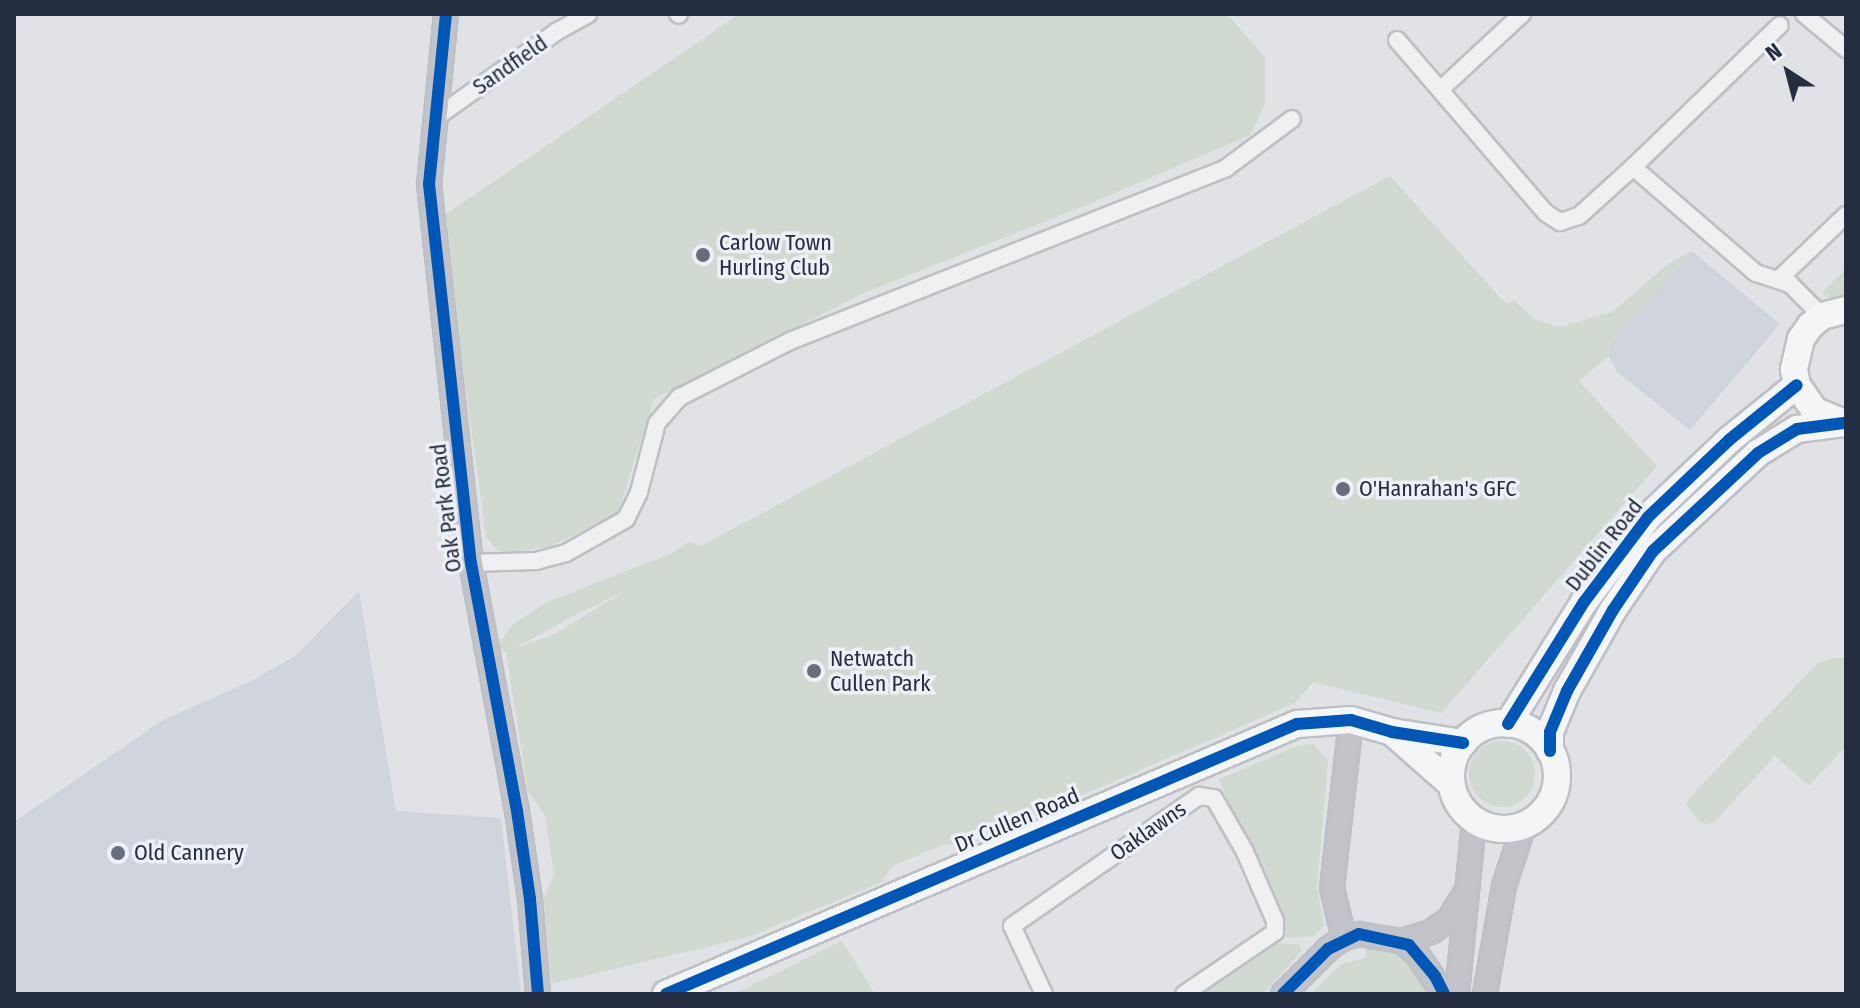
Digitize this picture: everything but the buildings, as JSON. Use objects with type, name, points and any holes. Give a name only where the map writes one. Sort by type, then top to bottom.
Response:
[{"type":"main road","points":[[1834,313],[1801,339],[1795,354],[1797,385],[1815,411],[1845,423]]},
{"type":"main road","name":"Dublin Road","points":[[1508,724],[1584,602],[1648,517],[1729,440],[1797,385]]},
{"type":"main road","name":"Dublin Road","points":[[1550,751],[1550,732],[1567,691],[1613,610],[1653,551],[1758,453],[1797,429],[1845,423]]},
{"type":"main road","name":"Dr Cullen Road","points":[[666,994],[1297,724],[1351,720],[1392,732],[1463,743]]},
{"type":"main road","points":[[1508,724],[1525,728],[1540,737],[1550,751],[1557,776],[1555,793],[1547,808],[1524,825],[1490,828],[1474,820],[1455,798],[1451,784],[1455,755],[1463,743],[1491,725],[1508,724]]},
{"type":"main road","points":[[1392,732],[1451,784]]},
{"type":"street","name":"Oak Park Road","points":[[446,14],[429,184],[471,563],[517,811],[530,899],[538,994]]},
{"type":"street","name":"Sandfield","points":[[434,119],[556,32],[588,14]]},
{"type":"street","points":[[1440,90],[1522,14]]},
{"type":"street","points":[[1804,14],[1846,49]]},
{"type":"street","points":[[1397,40],[1546,213],[1560,222],[1579,216],[1780,25]]},
{"type":"street","points":[[471,563],[536,561],[566,553],[626,519],[639,492],[657,423],[680,397],[790,341],[1226,168],[1292,119]]},
{"type":"street","points":[[1633,167],[1756,273],[1790,284],[1834,313]]},
{"type":"street","points":[[1778,280],[1846,215]]},
{"type":"street","points":[[1344,938],[1332,888],[1351,720]]},
{"type":"street","name":"Oaklawns","points":[[1044,994],[1012,926],[1199,796],[1214,798],[1245,852],[1275,921],[1275,932],[1184,994]]},
{"type":"street","points":[[1457,994],[1474,820]]},
{"type":"street","points":[[1485,994],[1491,945],[1504,886],[1524,825]]},
{"type":"street","points":[[1405,943],[1431,932],[1449,919],[1465,893]]},
{"type":"street","points":[[1283,994],[1328,949],[1344,938],[1359,934],[1405,943],[1491,945]]},
{"type":"street","points":[[1405,943],[1444,994]]},
{"type":"shaded area","name":"Carlow Town Hurling Club","points":[[739,14],[1227,14],[1265,57],[1265,104],[1250,135],[1084,206],[864,293],[654,399],[618,513],[549,547],[503,553],[486,536],[442,217]]},
{"type":"shaded area","points":[[1390,176],[1506,304],[1514,300],[1534,319],[1560,327],[1612,312],[1668,264],[1692,251],[1611,342],[1609,356],[1579,381],[1657,466],[1441,713],[1313,682],[1295,703],[967,845],[944,844],[891,867],[882,882],[748,937],[551,984],[544,898],[554,874],[545,815],[528,792],[506,652],[501,652],[499,644],[513,624],[548,602],[672,553],[689,542],[701,546]],"holes":[[[628,589],[555,634],[513,649]]]},
{"type":"shaded area","points":[[1692,251],[1780,324],[1690,430],[1617,372],[1609,356],[1611,342]]},
{"type":"shaded area","points":[[1846,269],[1846,298],[1829,299],[1822,293]]},
{"type":"shaded area","points":[[359,591],[396,811],[501,818],[521,994],[14,994],[14,822],[163,720],[251,681],[295,656]]},
{"type":"shaded area","points":[[1831,658],[1846,658],[1846,746],[1809,786],[1775,756],[1714,822],[1705,824],[1698,820],[1686,804],[1691,796],[1817,664]]},
{"type":"shaded area","points":[[1502,741],[1515,744],[1525,751],[1532,761],[1535,774],[1532,787],[1525,797],[1515,804],[1502,807],[1489,804],[1479,797],[1472,787],[1469,774],[1472,761],[1479,751],[1489,744]]},
{"type":"shaded area","points":[[1314,744],[1328,761],[1317,887],[1324,925],[1314,936],[1287,938],[1219,779],[1300,745]]},
{"type":"shaded area","points":[[842,941],[875,994],[734,994]]},
{"type":"shaded area","points":[[1267,943],[1299,944],[1302,951],[1263,994],[1195,994]]},
{"type":"shaded area","points":[[1366,949],[1392,949],[1408,955],[1436,994],[1311,994],[1341,964],[1366,958]]},
{"type":"cycle path","points":[[446,14],[429,184],[471,563],[517,811],[530,899],[538,994]]},
{"type":"cycle path","points":[[1508,724],[1584,602],[1648,517],[1729,440],[1797,385]]},
{"type":"cycle path","points":[[1550,751],[1550,732],[1567,691],[1613,610],[1653,551],[1758,453],[1797,429],[1844,423]]},
{"type":"cycle path","points":[[666,994],[1297,724],[1351,720],[1392,732],[1463,743]]},
{"type":"cycle path","points":[[1283,994],[1328,949],[1359,934],[1409,945],[1435,976],[1444,994]]},
{"type":"place","name":"Carlow Town Hurling Club","points":[[703,255]]},
{"type":"place","name":"O'Hanrahan's GFC","points":[[1343,489]]},
{"type":"place","name":"Netwatch Cullen Park","points":[[814,671]]},
{"type":"place","name":"Old Cannery","points":[[118,853]]}]
